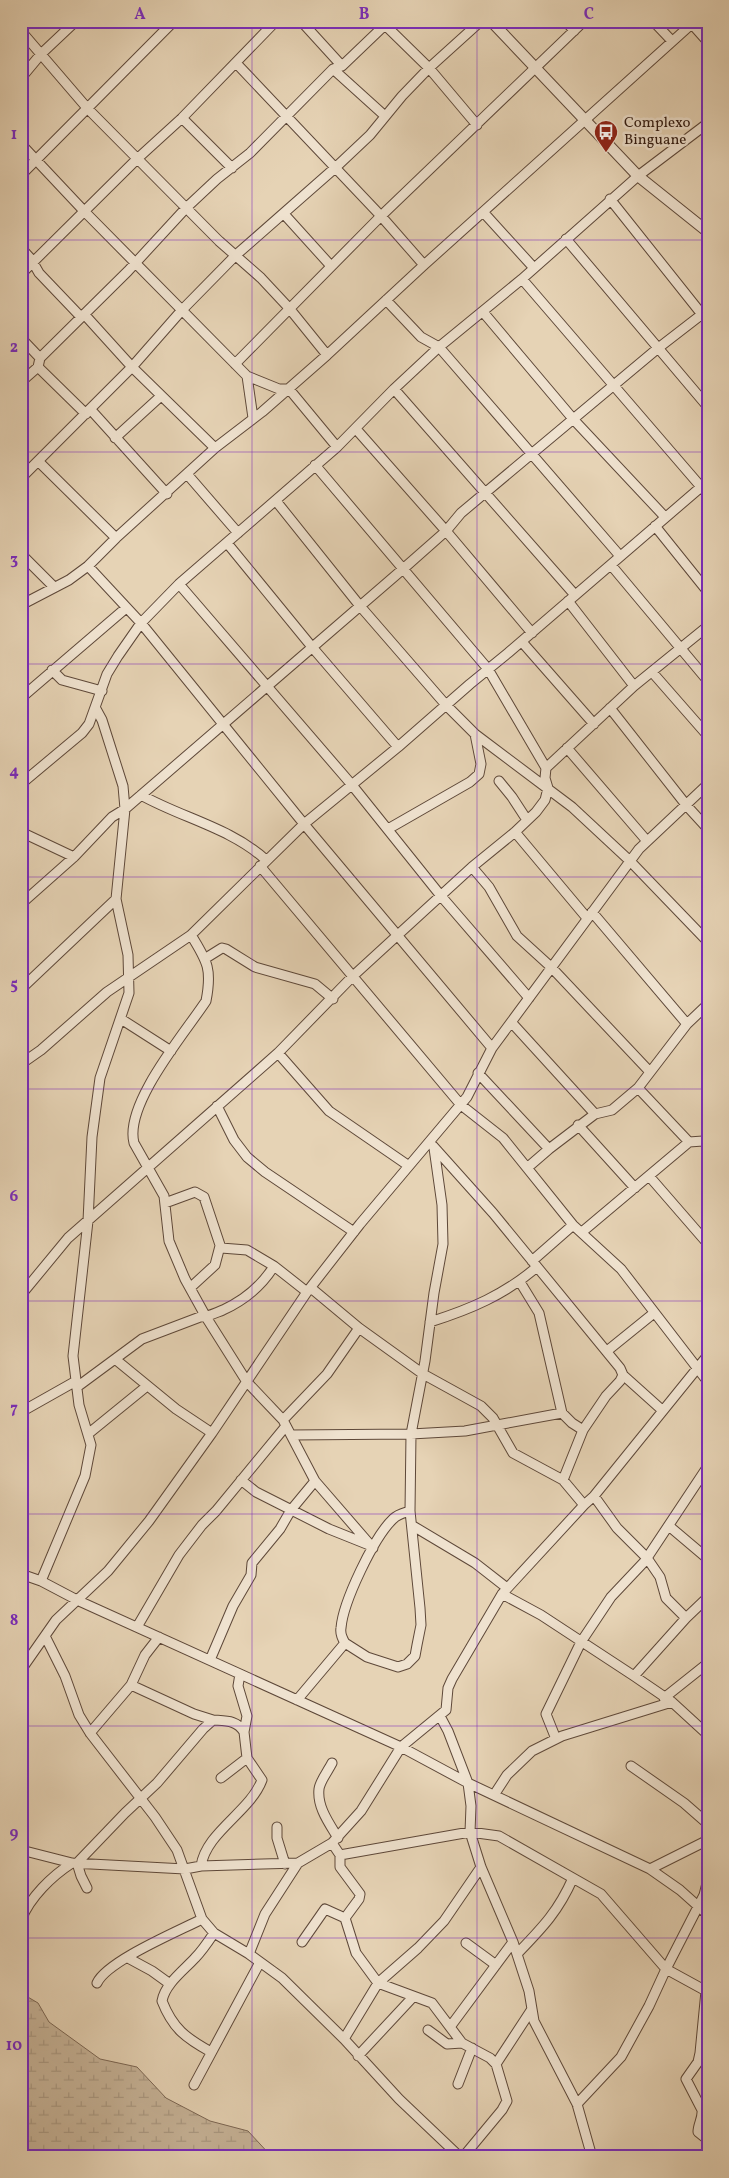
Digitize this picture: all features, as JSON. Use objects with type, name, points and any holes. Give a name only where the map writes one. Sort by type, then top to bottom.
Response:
[{"type":"street","points":[[21,78],[41,54],[76,21]]},
{"type":"street","points":[[21,175],[174,21]]},
{"type":"street","points":[[21,274],[137,159],[182,118],[276,21]]},
{"type":"street","points":[[301,21],[342,66]]},
{"type":"street","points":[[21,478],[132,367],[182,310],[236,255],[370,135],[385,116],[430,68],[481,21]]},
{"type":"street","points":[[491,21],[638,176],[708,232]]},
{"type":"street","points":[[566,21],[574,31]]},
{"type":"street","points":[[235,364],[381,216],[584,21]]},
{"type":"street","points":[[653,21],[672,41]]},
{"type":"street","points":[[21,382],[186,208],[250,153],[333,69],[342,66],[385,22],[430,68],[477,125]]},
{"type":"street","points":[[22,606],[88,566],[215,448],[328,355],[424,265],[484,213],[672,41],[694,23],[708,42]]},
{"type":"street","points":[[21,31],[88,109],[219,241],[236,255],[289,308],[328,355]]},
{"type":"street","points":[[236,63],[381,216],[424,265]]},
{"type":"street","points":[[333,69],[385,116]]},
{"type":"street","points":[[182,118],[232,168]]},
{"type":"street","points":[[21,784],[82,733],[89,724],[96,709],[107,674],[141,623],[179,584],[337,447],[394,389],[439,347],[522,279],[610,199],[708,123]]},
{"type":"street","points":[[21,144],[246,376],[271,386],[289,389],[337,447]]},
{"type":"street","points":[[21,904],[74,857],[112,817],[125,809],[403,569],[446,531],[460,513],[531,456],[656,349],[705,318],[610,199]]},
{"type":"street","points":[[484,213],[534,268]]},
{"type":"street","points":[[284,214],[331,266]]},
{"type":"street","points":[[566,239],[656,349],[708,407]]},
{"type":"street","points":[[21,248],[39,273],[215,448]]},
{"type":"street","points":[[522,279],[613,386],[704,484],[708,495]]},
{"type":"street","points":[[386,300],[421,337],[439,347],[531,456],[620,556]]},
{"type":"street","points":[[483,312],[574,420],[665,517]]},
{"type":"street","points":[[21,338],[39,362],[115,438],[167,494]]},
{"type":"street","points":[[246,376],[253,418]]},
{"type":"street","points":[[394,389],[486,492],[572,598],[634,686]]},
{"type":"street","points":[[115,438],[161,396]]},
{"type":"street","points":[[356,429],[446,531],[532,633]]},
{"type":"street","points":[[39,462],[116,538]]},
{"type":"street","points":[[21,1295],[68,1238],[278,1053],[353,976],[472,866],[515,832],[545,800],[548,788],[546,768],[488,669],[315,465]]},
{"type":"street","points":[[187,474],[238,533]]},
{"type":"street","points":[[21,1064],[107,992],[192,935],[304,824],[398,748],[704,484]]},
{"type":"street","points":[[276,501],[360,606],[446,705],[475,734],[572,807],[630,861],[708,942]]},
{"type":"street","points":[[656,526],[708,592]]},
{"type":"street","points":[[227,543],[398,748]]},
{"type":"street","points":[[21,554],[54,587]]},
{"type":"street","points":[[611,565],[679,649],[708,681]]},
{"type":"street","points":[[88,566],[141,623],[304,824],[492,1048]]},
{"type":"street","points":[[179,584],[352,785],[441,896],[529,998]]},
{"type":"street","points":[[21,698],[126,608]]},
{"type":"street","points":[[546,768],[634,686],[708,626]]},
{"type":"street","points":[[522,642],[594,724]]},
{"type":"street","points":[[52,670],[62,680],[102,692]]},
{"type":"street","points":[[652,672],[708,736]]},
{"type":"street","points":[[610,708],[686,806],[708,830]]},
{"type":"street","points":[[41,1581],[85,1476],[91,1445],[82,1420],[73,1356],[88,1221],[92,1136],[100,1078],[129,993],[128,955],[116,899],[125,809],[123,786],[102,720],[96,709]]},
{"type":"street","points":[[388,829],[470,782],[479,774],[481,764],[475,734]]},
{"type":"street","points":[[567,748],[648,841]]},
{"type":"street","points":[[499,781],[527,820]]},
{"type":"street","points":[[21,1670],[65,1611],[108,1571],[149,1521],[212,1433],[309,1290],[409,1166],[432,1145],[467,1097],[492,1048],[512,1024],[551,967],[630,861],[648,841],[708,784]]},
{"type":"street","points":[[141,795],[162,807],[236,838],[255,850],[263,863],[353,976],[461,1104],[503,1138],[573,1225],[627,1276],[708,1382]]},
{"type":"street","points":[[21,832],[74,857]]},
{"type":"street","points":[[515,832],[687,1024]]},
{"type":"street","points":[[472,866],[488,887],[518,936],[551,967],[650,1072]]},
{"type":"street","points":[[21,989],[116,899]]},
{"type":"street","points":[[192,935],[206,958],[209,974],[206,1001],[145,1091],[133,1126],[132,1136],[134,1143],[164,1196],[169,1241],[190,1288],[206,1317],[247,1382],[285,1423],[315,1481],[372,1547]]},
{"type":"street","points":[[206,958],[217,950],[226,949],[255,967],[315,984],[333,998]]},
{"type":"street","points":[[526,1168],[578,1125],[595,1114],[612,1110],[638,1088],[687,1024],[708,1004]]},
{"type":"street","points":[[121,1019],[171,1051]]},
{"type":"street","points":[[512,1024],[595,1114]]},
{"type":"street","points":[[278,1053],[330,1111],[409,1166]]},
{"type":"street","points":[[478,1073],[549,1148]]},
{"type":"street","points":[[638,1088],[690,1142]]},
{"type":"street","points":[[218,1106],[234,1140],[247,1157],[265,1172],[354,1232]]},
{"type":"street","points":[[578,1125],[634,1188]]},
{"type":"street","points":[[582,1232],[690,1142],[697,1140],[707,1144]]},
{"type":"street","points":[[432,1145],[493,1213],[607,1351],[623,1375],[662,1410]]},
{"type":"street","points":[[410,1511],[398,1515],[391,1521],[372,1547],[350,1595],[341,1628],[345,1643],[367,1657],[398,1667],[407,1664],[415,1656],[421,1625],[413,1526],[410,1511],[411,1434],[443,1244],[442,1205],[432,1145]]},
{"type":"street","points":[[649,1176],[708,1244]]},
{"type":"street","points":[[165,1203],[195,1192],[204,1196],[220,1246],[223,1250],[247,1250],[274,1266],[422,1374],[442,1386],[473,1400],[487,1412],[512,1453],[563,1480],[584,1505]]},
{"type":"street","points":[[430,1322],[473,1308],[520,1282],[534,1264],[573,1225]]},
{"type":"street","points":[[190,1288],[215,1265],[220,1246]]},
{"type":"street","points":[[21,1412],[77,1384],[116,1359],[142,1339],[206,1317],[239,1303],[253,1292],[274,1266]]},
{"type":"street","points":[[520,1282],[539,1313],[562,1413],[572,1424],[583,1430]]},
{"type":"street","points":[[607,1351],[654,1313]]},
{"type":"street","points":[[137,1627],[179,1555],[327,1374],[359,1328]]},
{"type":"street","points":[[249,1954],[265,1914],[298,1863],[335,1840],[360,1811],[401,1747],[440,1716],[448,1704],[448,1688],[452,1679],[504,1591],[594,1496],[708,1355]]},
{"type":"street","points":[[116,1359],[146,1386],[212,1433]]},
{"type":"street","points":[[563,1480],[583,1430],[623,1375]]},
{"type":"street","points":[[88,1434],[146,1386]]},
{"type":"street","points":[[291,1435],[411,1434],[465,1431],[562,1413]]},
{"type":"street","points":[[556,1739],[546,1714],[581,1642],[611,1597],[647,1558],[708,1466]]},
{"type":"street","points":[[240,1480],[256,1492],[329,1529],[372,1547]]},
{"type":"street","points":[[210,1660],[233,1606],[251,1575],[252,1563],[280,1530],[292,1510],[315,1481]]},
{"type":"street","points":[[594,1496],[617,1528],[647,1558],[660,1578],[666,1598],[686,1618]]},
{"type":"street","points":[[413,1526],[474,1563],[504,1591],[668,1700],[708,1735]]},
{"type":"street","points":[[669,1526],[708,1559]]},
{"type":"street","points":[[21,1542],[21,1563]]},
{"type":"street","points":[[21,1574],[41,1581],[137,1627],[401,1747],[468,1783],[650,1869],[680,1890],[708,1915]]},
{"type":"street","points":[[634,1676],[686,1618],[708,1597]]},
{"type":"street","points":[[90,1732],[131,1685],[145,1656],[159,1637]]},
{"type":"street","points":[[46,1638],[65,1676],[79,1714],[90,1732],[177,1850],[202,1919],[214,1933],[249,1954],[282,1978],[344,2039],[399,2099],[462,2157],[508,2101],[496,2064],[490,2058],[462,2042],[432,2002],[424,1998],[412,1997],[378,1984],[356,1952],[345,1918],[325,1909],[302,1942]]},
{"type":"street","points":[[297,1700],[345,1643]]},
{"type":"street","points":[[494,1795],[507,1775],[532,1751],[556,1739],[668,1700],[708,1663]]},
{"type":"street","points":[[201,1866],[205,1855],[218,1835],[258,1790],[262,1780],[247,1758],[244,1732],[247,1716],[238,1686],[240,1674]]},
{"type":"street","points":[[131,1685],[194,1714],[213,1720],[233,1722],[241,1726],[244,1732]]},
{"type":"street","points":[[440,1716],[468,1783],[471,1806],[470,1832],[481,1867],[513,1942],[529,1992],[534,2020],[578,2104],[592,2157]]},
{"type":"street","points":[[22,1913],[39,1892],[74,1863],[177,1762],[202,1729],[213,1720]]},
{"type":"street","points":[[221,1778],[247,1758]]},
{"type":"street","points":[[332,1763],[319,1788],[321,1805],[340,1855],[340,1867],[360,1894],[359,1899],[345,1918]]},
{"type":"street","points":[[631,1766],[684,1803],[708,1824]]},
{"type":"street","points":[[277,1827],[277,1838],[285,1864]]},
{"type":"street","points":[[340,1855],[470,1832],[499,1836],[600,1894],[666,1969],[707,1992],[698,2062],[686,2079],[702,2110],[703,2115],[698,2126],[698,2132],[708,2140]]},
{"type":"street","points":[[650,1869],[708,1840]]},
{"type":"street","points":[[21,1850],[74,1863],[185,1869],[201,1866],[298,1863]]},
{"type":"street","points":[[74,1863],[87,1888]]},
{"type":"street","points":[[344,2039],[378,1984],[418,1948],[444,1921],[481,1867]]},
{"type":"street","points":[[517,1954],[551,1920],[564,1899],[573,1878]]},
{"type":"street","points":[[578,2104],[621,2057],[649,2006],[704,1895],[708,1879]]},
{"type":"street","points":[[97,1983],[103,1975],[153,1941],[202,1919]]},
{"type":"street","points":[[211,2052],[185,2036],[172,2023],[162,2001],[163,1995],[170,1984],[196,1957],[214,1933]]},
{"type":"street","points":[[450,2027],[513,1942]]},
{"type":"street","points":[[466,1943],[496,1965]]},
{"type":"street","points":[[128,1958],[152,1971],[170,1984]]},
{"type":"street","points":[[194,2086],[260,1962]]},
{"type":"street","points":[[358,2056],[412,1997]]},
{"type":"street","points":[[496,2064],[532,2009]]},
{"type":"street","points":[[428,2030],[447,2044],[462,2042]]},
{"type":"street","points":[[458,2084],[472,2048]]},
{"type":"green space","points":[[21,1993],[38,2003],[49,2022],[100,2059],[137,2067],[166,2098],[210,2121],[248,2131],[272,2157],[21,2157]]},
{"type":"place","name":"Complexo Binguane","points":[[606,153]]}]
